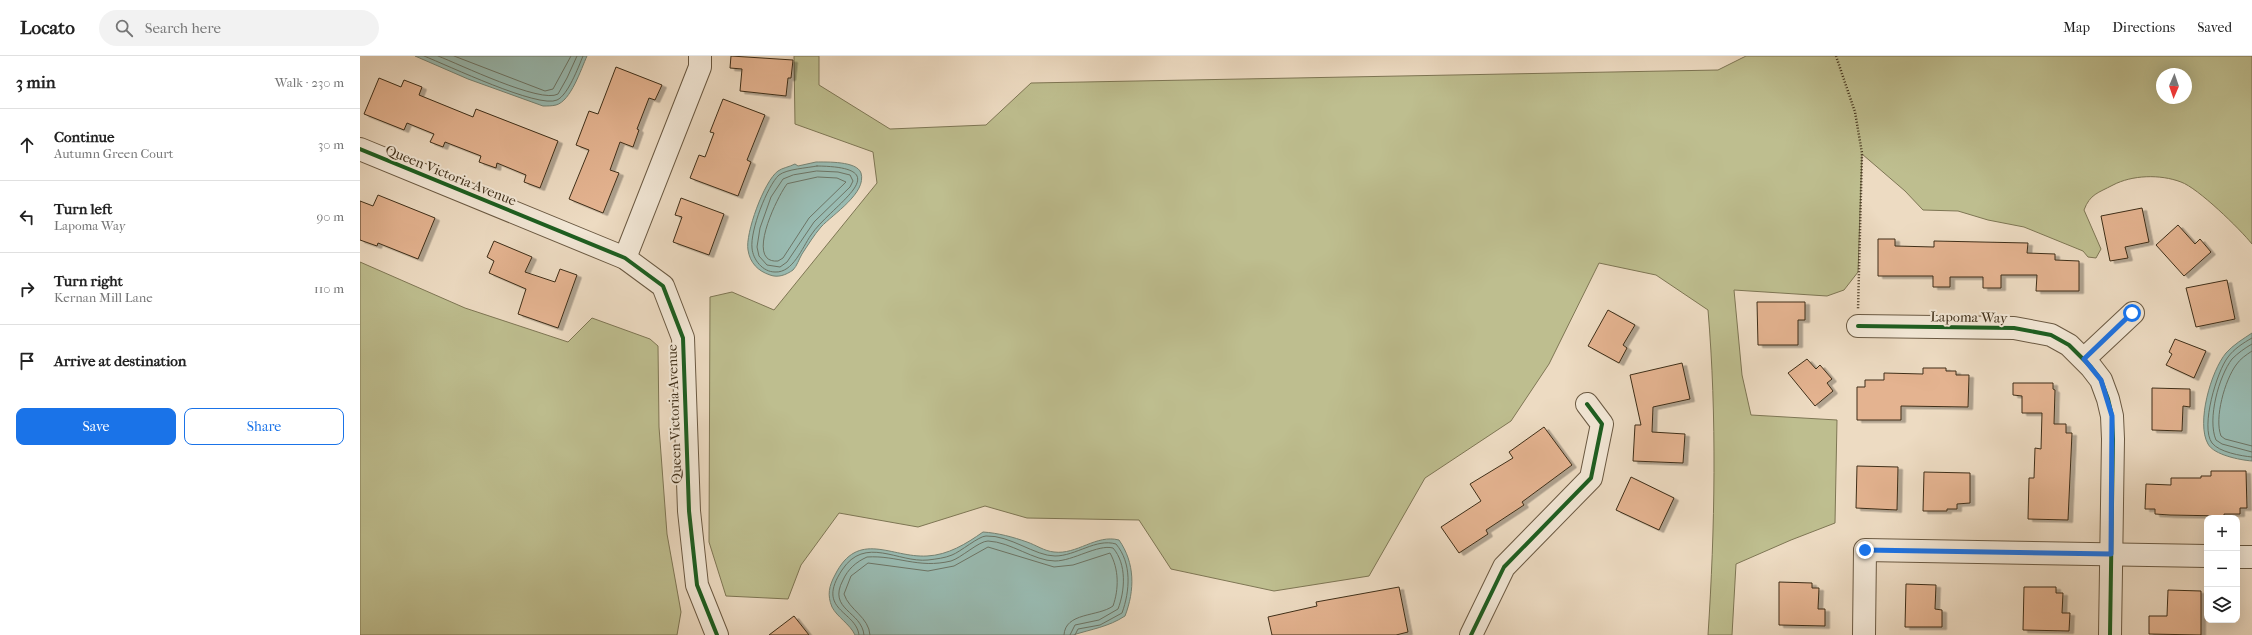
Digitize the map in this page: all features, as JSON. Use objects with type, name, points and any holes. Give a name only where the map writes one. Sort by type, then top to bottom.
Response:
[{"type":"street","points":[[625,258],[700,67],[700,56]]},
{"type":"street","name":"Queen Victoria Avenue","points":[[360,149],[625,258],[663,286],[683,338],[688,510],[697,585],[717,635]]},
{"type":"street","points":[[2084,359],[2132,313]]},
{"type":"street","name":"Lapoma Way","points":[[1858,326],[2026,330],[2051,335],[2069,345],[2084,359],[2101,380],[2112,416],[2110,635]]},
{"type":"street","points":[[1471,635],[1504,567],[1591,478],[1602,424],[1587,404]]},
{"type":"street","points":[[1864,635],[1865,550],[2204,556]]},
{"type":"street","points":[[2240,556],[2252,557]]},
{"type":"path","points":[[1836,56],[1855,112],[1862,154],[1858,227],[1858,326]]},
{"type":"green space","points":[[794,56],[819,56],[819,85],[890,129],[986,125],[1031,83],[1718,70],[1746,56],[2252,56],[2252,244],[2198,192],[2173,179],[2146,177],[2129,179],[2121,182],[2099,192],[2089,200],[2084,210],[2101,249],[2096,258],[2088,257],[2083,251],[2024,227],[1988,220],[1958,211],[1923,210],[1905,191],[1862,154],[1858,272],[1844,290],[1827,296],[1734,290],[1742,375],[1751,415],[1837,420],[1835,523],[1736,564],[1732,635],[1708,635],[1712,554],[1714,431],[1708,310],[1656,275],[1599,263],[1549,364],[1511,421],[1425,478],[1369,576],[1274,591],[1171,569],[1139,520],[1027,518],[985,506],[918,527],[839,513],[801,565],[788,599],[726,596],[709,542],[710,297],[732,292],[774,310],[877,183],[873,152],[795,124]]},
{"type":"green space","points":[[360,262],[465,308],[568,342],[592,318],[650,339],[658,346],[659,427],[667,534],[681,612],[677,635],[360,635]]},
{"type":"water","points":[[415,56],[587,56],[575,84],[566,97],[556,105],[543,106],[468,79]]},
{"type":"water","points":[[816,162],[841,163],[854,166],[861,173],[859,188],[848,203],[818,230],[793,270],[785,275],[773,276],[758,269],[749,255],[748,242],[752,221],[767,185],[778,171],[795,164],[798,166]]},
{"type":"water","points":[[2252,333],[2252,461],[2221,454],[2211,448],[2205,435],[2204,411],[2211,384],[2220,361],[2232,347]]},
{"type":"water","points":[[983,532],[1011,537],[1054,552],[1071,551],[1102,540],[1119,540],[1128,558],[1132,577],[1131,596],[1125,616],[1106,625],[1073,635],[855,635],[850,627],[837,614],[830,603],[829,591],[831,583],[844,561],[854,553],[865,549],[876,549],[914,556],[942,554],[970,541]]},
{"type":"building","points":[[731,56],[793,60],[791,78],[788,78],[786,96],[740,91],[742,69],[730,68]]},
{"type":"building","points":[[616,67],[662,85],[655,100],[649,98],[637,129],[639,130],[633,147],[620,142],[610,170],[619,173],[603,213],[569,199],[589,150],[576,145],[589,111],[598,114]]},
{"type":"building","points":[[379,78],[401,87],[404,80],[422,87],[419,95],[473,117],[476,109],[558,141],[540,188],[524,182],[526,175],[497,163],[496,168],[479,162],[481,156],[445,142],[443,147],[430,142],[434,134],[407,123],[404,130],[364,114]]},
{"type":"building","points":[[723,99],[765,115],[747,160],[751,162],[738,196],[690,178],[699,155],[705,157],[714,133],[710,132]]},
{"type":"building","points":[[378,195],[435,218],[418,259],[378,243],[377,246],[360,240],[360,201],[373,206]]},
{"type":"building","points":[[681,198],[724,214],[709,255],[673,242],[682,217],[675,215]]},
{"type":"building","points":[[2142,208],[2149,242],[2125,247],[2128,258],[2110,261],[2101,216]]},
{"type":"building","points":[[2178,225],[2195,244],[2200,239],[2211,252],[2184,276],[2156,245]]},
{"type":"building","points":[[1878,239],[1895,239],[1895,246],[1934,247],[1934,241],[2028,243],[2027,253],[2055,254],[2055,260],[2079,261],[2079,291],[2036,291],[2037,275],[2001,275],[2001,288],[1983,288],[1983,277],[1950,277],[1950,287],[1933,287],[1933,276],[1878,276]]},
{"type":"building","points":[[494,241],[532,257],[525,272],[555,282],[560,269],[577,275],[558,328],[518,314],[526,289],[489,273],[494,261],[487,257]]},
{"type":"building","points":[[2227,280],[2235,319],[2196,327],[2186,288]]},
{"type":"building","points":[[1757,302],[1805,302],[1805,320],[1798,320],[1798,345],[1758,345]]},
{"type":"building","points":[[1608,310],[1635,325],[1623,345],[1627,348],[1619,363],[1588,346]]},
{"type":"building","points":[[2175,339],[2206,351],[2194,378],[2166,365],[2172,354],[2169,352]]},
{"type":"building","points":[[1807,359],[1816,369],[1820,365],[1832,379],[1827,383],[1833,391],[1815,406],[1788,373]]},
{"type":"building","points":[[1682,363],[1690,399],[1653,407],[1652,432],[1685,434],[1683,463],[1633,461],[1635,425],[1641,425],[1630,375]]},
{"type":"building","points":[[1923,368],[1946,368],[1946,371],[1956,371],[1956,375],[1969,375],[1968,407],[1901,406],[1901,420],[1857,420],[1857,387],[1865,387],[1865,380],[1884,380],[1884,373],[1923,374]]},
{"type":"building","points":[[2013,383],[2053,383],[2053,389],[2055,390],[2054,424],[2066,424],[2066,433],[2072,433],[2068,520],[2028,519],[2029,478],[2034,478],[2035,448],[2041,449],[2042,413],[2022,413],[2022,396],[2013,395]]},
{"type":"building","points":[[2152,388],[2190,389],[2190,407],[2183,406],[2182,431],[2152,430]]},
{"type":"building","points":[[1544,427],[1572,465],[1522,502],[1524,505],[1486,530],[1488,534],[1459,553],[1441,527],[1481,501],[1470,484],[1513,458],[1509,452]]},
{"type":"building","points":[[1857,466],[1898,467],[1897,510],[1856,508]]},
{"type":"building","points":[[2211,471],[2246,471],[2247,508],[2240,508],[2240,514],[2204,516],[2155,514],[2155,509],[2145,509],[2146,484],[2171,485],[2171,478],[2201,478],[2201,476],[2211,476]]},
{"type":"building","points":[[1924,472],[1970,473],[1970,503],[1957,504],[1957,509],[1947,509],[1947,511],[1923,511]]},
{"type":"building","points":[[1631,477],[1674,498],[1659,530],[1616,510]]},
{"type":"building","points":[[1779,582],[1812,583],[1812,588],[1819,588],[1818,609],[1825,609],[1825,626],[1779,625]]},
{"type":"building","points":[[1906,584],[1936,585],[1935,609],[1942,610],[1942,627],[1905,627]]},
{"type":"building","points":[[1399,587],[1408,632],[1396,635],[1272,635],[1268,617],[1317,606],[1316,602]]},
{"type":"building","points":[[2024,587],[2056,587],[2056,593],[2063,593],[2062,613],[2070,613],[2069,631],[2023,630]]},
{"type":"building","points":[[2168,590],[2201,591],[2201,635],[2149,634],[2149,616],[2167,616]]},
{"type":"building","points":[[794,616],[809,635],[769,635]]},
{"type":"cycle path","points":[[360,149],[625,258],[663,286],[683,338],[689,511],[697,585],[717,635]]},
{"type":"cycle path","points":[[1858,326],[2014,328],[2051,335],[2069,345],[2091,367],[2101,380],[2112,416],[2113,439],[2110,635]]},
{"type":"cycle path","points":[[1471,635],[1504,567],[1591,478],[1602,424],[1587,404]]},
{"type":"route","points":[[1865,550],[2111,554],[2112,416],[2101,380],[2084,359],[2132,313]]}]
